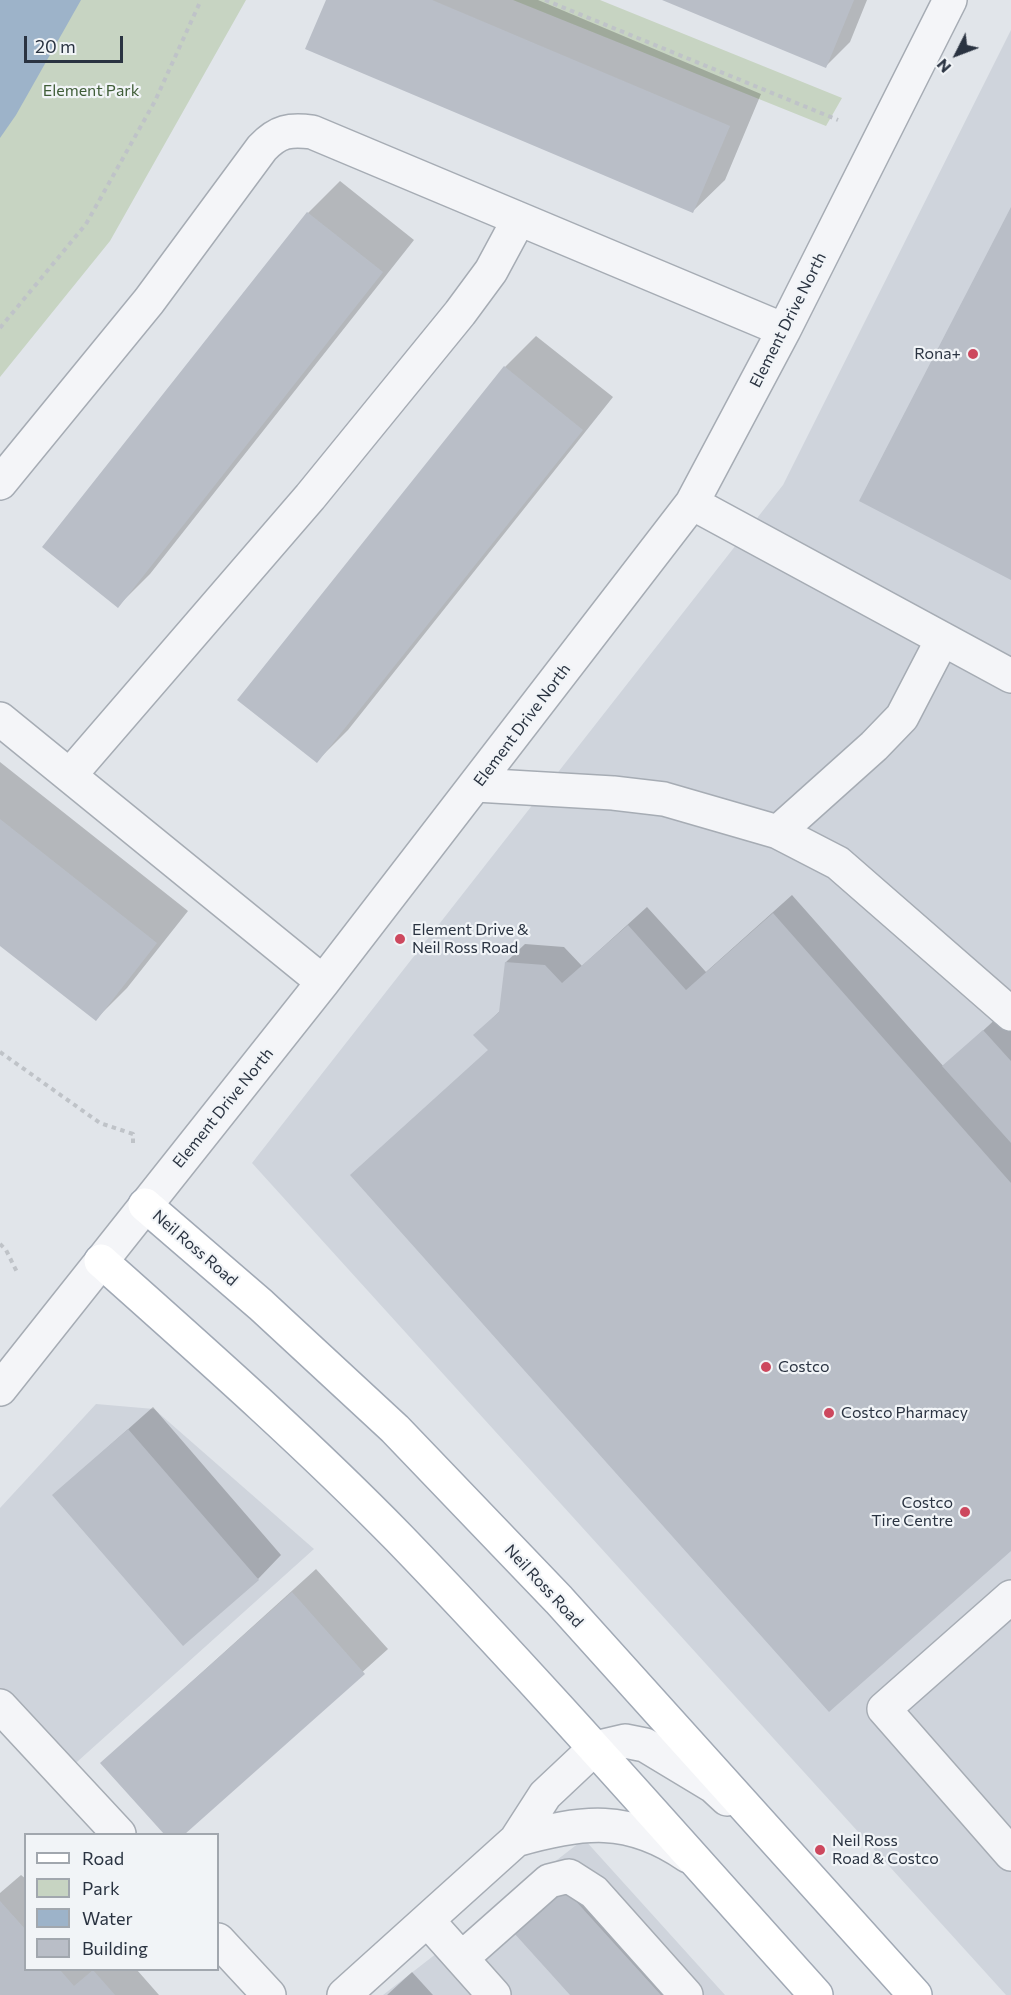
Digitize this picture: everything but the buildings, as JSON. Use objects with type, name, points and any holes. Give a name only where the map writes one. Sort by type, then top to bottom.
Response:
[{"type":"main road","name":"Neil Ross Road","points":[[145,1205],[261,1305],[395,1429],[559,1600],[915,1995]]},
{"type":"main road","points":[[101,1261],[251,1395],[398,1537],[595,1748],[816,1995]]},
{"type":"street","name":"Element Drive North","points":[[0,1389],[323,982],[692,502],[784,330],[950,0]]},
{"type":"street","points":[[0,483],[149,301],[262,148],[283,132],[293,130],[312,132],[784,330]]},
{"type":"street","points":[[70,775],[310,497],[460,313],[491,271],[519,219]]},
{"type":"street","points":[[692,502],[1011,676]]},
{"type":"street","points":[[778,832],[874,746],[902,717],[942,640]]},
{"type":"street","points":[[0,719],[323,982]]},
{"type":"street","points":[[476,785],[614,793],[664,799],[778,832],[838,863],[1011,1014]]},
{"type":"street","points":[[1011,1598],[884,1709],[1011,1854]]},
{"type":"street","points":[[0,1706],[118,1833]]},
{"type":"street","points":[[344,1995],[516,1840],[545,1795],[595,1748],[625,1741],[645,1745],[660,1752],[713,1786],[798,1866]]},
{"type":"street","points":[[516,1840],[573,1825],[620,1826],[646,1832],[669,1843],[691,1858],[709,1876]]},
{"type":"street","points":[[462,1958],[549,1881],[569,1876],[594,1892],[686,1995]]},
{"type":"street","points":[[428,1921],[494,1995]]},
{"type":"street","points":[[219,1941],[269,1995]]},
{"type":"path","points":[[0,328],[86,224],[155,101],[201,0]]},
{"type":"path","points":[[545,0],[838,120]]},
{"type":"path","points":[[0,1052],[100,1123],[133,1134],[133,1147]]},
{"type":"path","points":[[0,1244],[6,1250],[17,1272]]},
{"type":"shaded area","points":[[1011,30],[1011,1995],[1006,1995],[252,1163],[783,485]]},
{"type":"shaded area","points":[[96,1404],[154,1409],[314,1549],[58,1779],[0,1722],[0,1508]]},
{"type":"shaded area","points":[[584,1839],[725,1995],[383,1995]]},
{"type":"green space","name":"Element Park","points":[[0,0],[246,0],[110,241],[0,377]]},
{"type":"green space","points":[[513,0],[600,0],[842,98],[826,126]]},
{"type":"water","points":[[0,0],[81,0],[16,115],[0,138]]},
{"type":"place","name":"Rona+","points":[[973,354]]},
{"type":"place","name":"Element Drive & Neil Ross Road","points":[[400,939]]},
{"type":"place","name":"Costco","points":[[766,1367]]},
{"type":"place","name":"Costco Pharmacy","points":[[829,1413]]},
{"type":"place","name":"Costco Tire Centre","points":[[965,1512]]},
{"type":"place","name":"Neil Ross Road & Costco","points":[[820,1850]]}]
